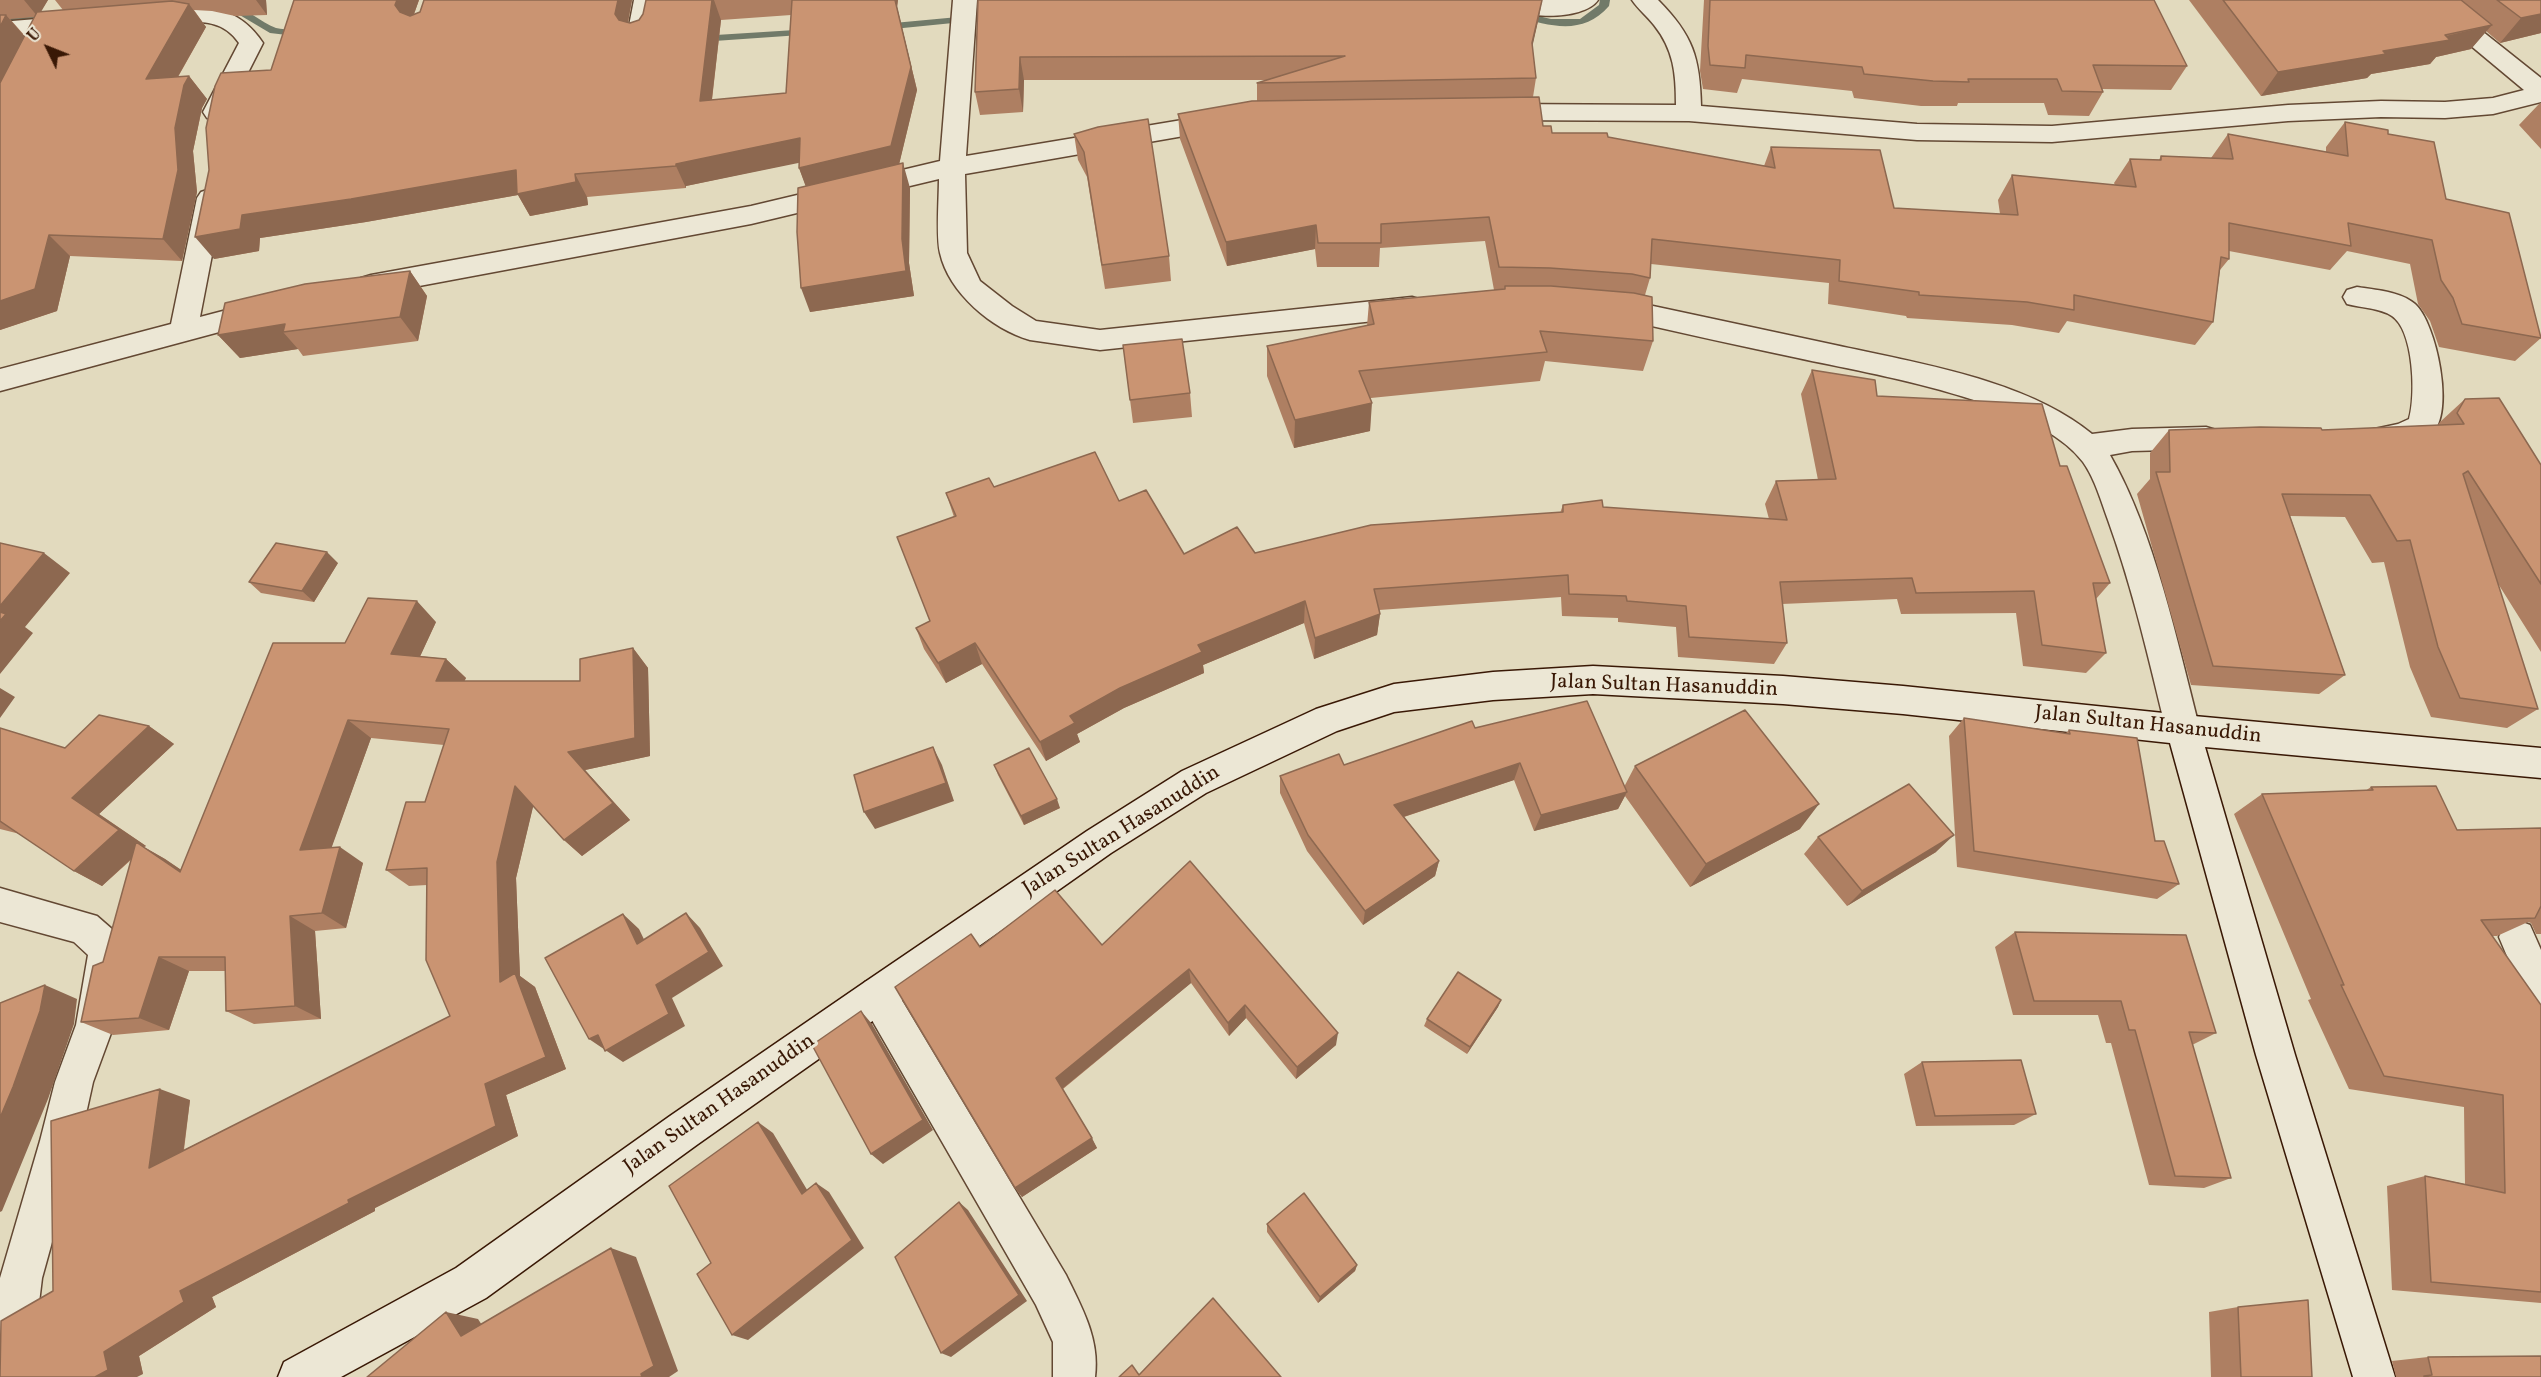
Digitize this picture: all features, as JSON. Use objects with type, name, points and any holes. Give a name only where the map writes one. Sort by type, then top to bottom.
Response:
[{"type":"street","points":[[639,36],[646,0]]},
{"type":"street","points":[[1511,0],[1527,6],[1548,8],[1575,6],[1586,0]]},
{"type":"street","points":[[1644,0],[1654,7],[1683,53],[1686,62],[1689,113]]},
{"type":"street","points":[[1476,112],[1689,113],[1917,132],[2052,134],[2288,113],[2381,109],[2445,110],[2484,107],[2531,97],[2541,92],[2428,0]]},
{"type":"street","points":[[36,48],[56,10]]},
{"type":"street","points":[[0,30],[56,10],[94,22]]},
{"type":"street","points":[[126,19],[170,13],[203,14],[225,20],[248,36],[251,43],[217,108],[210,140]]},
{"type":"street","points":[[967,21],[952,167],[953,253],[969,287],[1002,313],[1030,330],[1100,340],[1433,304]]},
{"type":"street","points":[[348,291],[405,277],[750,215],[952,167],[1252,116]]},
{"type":"street","points":[[184,330],[212,192],[212,175]]},
{"type":"street","points":[[2357,297],[2392,303],[2407,312],[2416,324],[2428,386],[2428,405],[2422,426],[2402,435],[2359,438]]},
{"type":"street","points":[[0,380],[184,330],[291,304]]},
{"type":"street","points":[[1579,307],[1625,310],[1919,375],[2044,415],[2088,446],[2100,463],[2131,539],[2156,623],[2240,938],[2302,1150],[2374,1377]]},
{"type":"street","points":[[2088,446],[2132,440],[2236,436]]},
{"type":"street","name":"Jalan Sultan Hasanuddin","points":[[299,1377],[471,1282],[1099,842],[1194,782],[1328,719],[1394,698],[1493,686],[1593,680],[1783,690],[2541,763]]},
{"type":"street","points":[[0,905],[84,928],[107,948],[106,968],[95,1025],[74,1082],[60,1141],[21,1278],[9,1377]]},
{"type":"street","points":[[2517,937],[2541,993]]},
{"type":"street","points":[[878,995],[1051,1290],[1071,1329],[1078,1359],[1074,1377]]},
{"type":"building","points":[[294,0],[397,0],[395,5],[400,12],[410,16],[420,12],[424,0],[618,0],[615,14],[619,20],[630,23],[639,20],[646,0],[712,0],[700,101],[786,93],[792,0],[895,0],[911,67],[891,146],[799,168],[800,138],[676,164],[676,166],[575,174],[576,182],[517,194],[516,170],[351,199],[242,215],[240,229],[195,237],[209,170],[206,128],[215,86],[221,73],[271,70]]},
{"type":"building","points":[[978,0],[1542,0],[1532,43],[1536,78],[1257,83],[1345,56],[1020,57],[1019,89],[975,92]]},
{"type":"building","points":[[1710,0],[2154,0],[2187,66],[2093,65],[2103,92],[2062,91],[2057,79],[1933,81],[1864,74],[1862,67],[1746,55],[1745,68],[1710,65],[1708,46]]},
{"type":"building","points":[[2223,0],[2461,0],[2492,25],[2445,35],[2450,40],[2383,51],[2386,54],[2278,72]]},
{"type":"building","points":[[2497,0],[2541,0],[2541,14],[2521,18]]},
{"type":"building","points":[[172,1],[189,4],[146,79],[189,76],[184,85],[175,128],[178,170],[163,239],[49,235],[35,289],[0,301],[0,83],[37,12]]},
{"type":"building","points":[[0,15],[6,15],[0,27]]},
{"type":"building","points":[[1539,97],[1543,126],[1551,126],[1552,133],[1607,133],[1608,137],[1775,168],[1771,147],[1880,150],[1894,208],[2018,215],[2012,175],[2136,187],[2130,159],[2161,160],[2161,156],[2233,159],[2228,134],[2348,156],[2345,122],[2388,130],[2388,134],[2434,142],[2446,199],[2509,213],[2541,338],[2462,324],[2453,298],[2441,280],[2432,240],[2348,223],[2351,246],[2229,223],[2229,259],[2221,257],[2213,322],[2074,295],[2074,310],[2027,302],[1919,295],[1919,292],[1839,281],[1840,260],[1652,239],[1650,278],[1632,274],[1550,268],[1499,267],[1489,217],[1381,224],[1381,243],[1318,243],[1316,225],[1226,242],[1178,114],[1252,101]]},
{"type":"building","points":[[1148,119],[1169,256],[1102,265],[1084,152],[1074,134],[1098,127]]},
{"type":"building","points":[[903,163],[902,239],[906,271],[801,288],[797,232],[798,188]]},
{"type":"building","points":[[410,271],[400,317],[283,332],[285,324],[218,335],[225,303],[305,284]]},
{"type":"building","points":[[1505,286],[1551,286],[1634,293],[1652,297],[1653,341],[1540,331],[1547,352],[1359,371],[1372,403],[1295,420],[1267,346],[1374,324],[1369,302],[1505,289]]},
{"type":"building","points":[[1182,339],[1190,393],[1130,400],[1123,345]]},
{"type":"building","points":[[1812,370],[1875,380],[1877,396],[2042,404],[2060,466],[2067,466],[2110,583],[2093,583],[2106,653],[2042,645],[2034,591],[1916,593],[1912,578],[1780,582],[1787,643],[1689,637],[1686,606],[1627,601],[1626,596],[1569,594],[1568,575],[1374,589],[1380,614],[1315,638],[1305,601],[1198,645],[1202,652],[1120,688],[1070,716],[1075,723],[1040,742],[975,643],[938,663],[916,628],[930,621],[897,537],[956,516],[946,493],[989,478],[994,487],[1095,452],[1119,501],[1146,490],[1184,554],[1237,527],[1255,553],[1371,525],[1563,512],[1563,505],[1602,500],[1603,507],[1787,520],[1776,481],[1836,479]]},
{"type":"building","points":[[2499,398],[2541,465],[2541,584],[2468,471],[2463,474],[2538,709],[2460,698],[2438,647],[2410,540],[2397,541],[2370,495],[2282,494],[2345,675],[2213,666],[2156,472],[2170,472],[2169,430],[2260,427],[2321,428],[2322,430],[2464,424],[2457,413],[2465,399]]},
{"type":"building","points":[[0,543],[44,553],[0,606]]},
{"type":"building","points":[[276,543],[327,552],[302,591],[249,582]]},
{"type":"building","points":[[368,598],[417,601],[391,654],[446,659],[436,681],[580,681],[580,659],[633,648],[635,738],[568,752],[613,803],[564,840],[515,786],[497,862],[500,982],[515,973],[546,1057],[485,1084],[496,1126],[348,1200],[349,1203],[180,1291],[184,1302],[104,1352],[108,1370],[95,1377],[0,1377],[1,1321],[53,1291],[51,1121],[160,1089],[149,1168],[450,1016],[426,960],[427,868],[386,870],[406,802],[425,802],[449,729],[348,720],[300,850],[340,847],[322,913],[290,916],[295,1006],[226,1011],[225,957],[159,957],[139,1018],[81,1022],[93,966],[103,962],[136,842],[180,872],[273,643],[345,643]]},
{"type":"building","points":[[0,612],[6,614],[0,621]]},
{"type":"building","points":[[1587,701],[1627,792],[1541,815],[1520,763],[1394,805],[1439,861],[1365,911],[1308,835],[1280,776],[1339,754],[1344,765],[1472,721],[1475,728]]},
{"type":"building","points":[[1745,710],[1819,804],[1706,864],[1635,766]]},
{"type":"building","points":[[99,715],[149,726],[72,798],[119,830],[74,871],[0,821],[0,728],[65,748]]},
{"type":"building","points":[[1964,718],[2070,734],[2069,730],[2137,738],[2155,841],[2164,841],[2179,884],[1974,851]]},
{"type":"building","points":[[933,747],[946,783],[864,812],[854,775]]},
{"type":"building","points":[[1029,748],[1057,799],[1021,816],[994,765]]},
{"type":"building","points":[[1909,784],[1954,835],[1862,891],[1818,837]]},
{"type":"building","points":[[2436,786],[2457,830],[2541,828],[2541,906],[2535,918],[2481,920],[2541,1005],[2541,1292],[2431,1282],[2425,1176],[2505,1193],[2503,1095],[2384,1076],[2341,985],[2344,985],[2262,794],[2373,790],[2371,787]]},
{"type":"building","points":[[1190,861],[1338,1033],[1297,1067],[1245,1005],[1228,1023],[1189,969],[1056,1078],[1092,1138],[1015,1188],[895,987],[971,934],[980,947],[1055,890],[1102,945]]},
{"type":"building","points":[[686,913],[709,952],[656,985],[669,1014],[605,1051],[598,1035],[589,1039],[545,958],[623,914],[637,944]]},
{"type":"building","points":[[2015,932],[2186,935],[2216,1033],[2189,1032],[2231,1178],[2175,1176],[2135,1030],[2129,1030],[2121,1001],[2034,1001]]},
{"type":"building","points":[[1458,972],[1501,1000],[1470,1047],[1427,1019]]},
{"type":"building","points":[[45,985],[40,1011],[0,1118],[0,1003]]},
{"type":"building","points":[[861,1011],[923,1120],[871,1154],[812,1045]]},
{"type":"building","points":[[2021,1060],[2036,1114],[1935,1116],[1922,1062]]},
{"type":"building","points":[[758,1122],[802,1194],[816,1183],[852,1240],[732,1335],[697,1274],[711,1263],[669,1186]]},
{"type":"building","points":[[1304,1193],[1357,1265],[1320,1297],[1267,1224]]},
{"type":"building","points":[[959,1202],[1019,1295],[941,1353],[895,1257]]},
{"type":"building","points":[[611,1248],[654,1366],[641,1374],[642,1377],[367,1377],[446,1312],[461,1336]]},
{"type":"building","points":[[1213,1298],[1281,1377],[1119,1377],[1132,1365],[1139,1375]]},
{"type":"building","points":[[2308,1300],[2312,1377],[2241,1377],[2238,1307]]},
{"type":"building","points":[[2541,1356],[2541,1377],[2424,1377],[2432,1375],[2428,1357]]},
{"type":"waterway","points":[[1521,15],[1551,22],[1583,22],[1604,6],[1605,0]]},
{"type":"waterway","points":[[232,9],[241,11],[274,31],[304,34]]},
{"type":"waterway","points":[[0,21],[52,17]]},
{"type":"waterway","points":[[883,27],[969,19]]},
{"type":"waterway","points":[[700,39],[811,32]]}]
